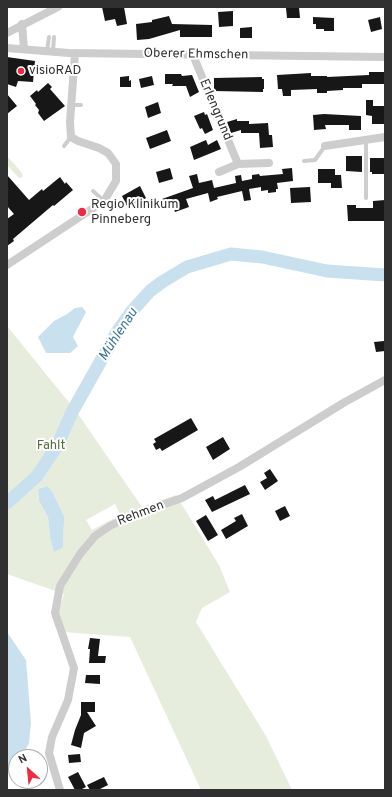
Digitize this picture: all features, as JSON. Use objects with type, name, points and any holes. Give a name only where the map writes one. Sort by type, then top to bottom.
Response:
[{"type":"street","points":[[7,32],[58,7]]},
{"type":"street","points":[[22,24],[24,50]]},
{"type":"street","name":"Oberer Ehmschen","points":[[7,48],[75,53],[385,57]]},
{"type":"street","points":[[7,265],[104,201],[116,181],[116,164],[108,153],[71,137],[71,105],[75,53]]},
{"type":"street","name":"Erlengrund","points":[[193,55],[238,164]]},
{"type":"street","points":[[325,146],[385,137]]},
{"type":"street","points":[[218,172],[238,164],[269,163]]},
{"type":"street","name":"Rehmen","points":[[60,790],[49,753],[52,737],[68,700],[74,668],[55,613],[60,586],[80,554],[95,536],[110,526],[135,514],[182,498],[239,467],[345,402],[385,380]]},
{"type":"lane","points":[[50,51],[51,37]]},
{"type":"lane","points":[[71,105],[82,105]]},
{"type":"lane","points":[[64,146],[71,137]]},
{"type":"lane","points":[[366,140],[366,198]]},
{"type":"lane","points":[[304,161],[315,160],[325,146]]},
{"type":"lane","points":[[93,191],[104,201]]},
{"type":"green space","points":[[9,158],[22,173],[23,177],[19,178],[7,165],[7,159]]},
{"type":"green space","name":"Fahlt","points":[[7,326],[76,411],[142,507],[176,495],[219,565],[230,592],[202,608],[196,622],[266,736],[292,790],[201,790],[130,637],[64,632],[58,612],[64,594],[7,574]],"holes":[[[46,486],[52,491],[64,516],[63,547],[50,537],[48,517],[39,501],[38,489]],[[115,504],[120,515],[92,530],[86,520]]]},
{"type":"water","points":[[82,307],[86,312],[73,337],[78,346],[70,353],[46,353],[38,337],[54,321],[75,308]]},
{"type":"water","points":[[47,486],[52,491],[64,516],[63,547],[54,552],[50,537],[48,517],[39,501],[38,489]]},
{"type":"water","points":[[7,632],[26,660],[31,723],[29,743],[26,749],[8,749],[7,771]]},
{"type":"building","points":[[102,7],[124,7],[127,24],[117,26],[115,19],[105,21]]},
{"type":"building","points":[[299,7],[300,18],[287,18],[286,8]]},
{"type":"building","points":[[233,11],[233,26],[219,27],[218,12]]},
{"type":"building","points":[[169,16],[172,24],[212,25],[212,37],[180,37],[180,30],[149,39],[137,40],[136,24],[152,22],[152,20]]},
{"type":"building","points":[[313,17],[334,18],[334,31],[316,29],[316,24],[313,24]]},
{"type":"building","points":[[380,17],[382,29],[371,32],[368,20]]},
{"type":"building","points":[[252,27],[252,38],[240,38],[240,28]]},
{"type":"building","name":"visioRAD","points":[[7,57],[35,61],[33,82],[18,81],[16,87],[7,84]]},
{"type":"building","points":[[369,72],[385,72],[385,84],[362,84],[362,88],[343,88],[343,90],[327,91],[327,93],[317,93],[317,89],[291,90],[291,96],[283,96],[282,89],[278,89],[277,75],[311,73],[311,76],[327,77],[369,75]]},
{"type":"building","points":[[165,74],[181,74],[182,76],[192,75],[199,92],[190,97],[186,86],[172,86],[173,84],[165,84]]},
{"type":"building","points":[[129,76],[129,81],[131,80],[131,87],[120,87],[120,77]]},
{"type":"building","points":[[152,76],[154,85],[141,88],[139,79]]},
{"type":"building","points":[[262,77],[262,79],[264,79],[263,92],[214,91],[214,78]]},
{"type":"building","points":[[48,83],[52,87],[50,89],[65,106],[44,121],[38,113],[39,110],[35,105],[36,104],[30,96],[37,90],[38,92]]},
{"type":"building","points":[[7,94],[17,106],[7,114]]},
{"type":"building","points":[[366,100],[373,100],[373,106],[384,106],[384,124],[372,124],[372,116],[366,115]]},
{"type":"building","points":[[158,102],[161,113],[148,118],[145,107]]},
{"type":"building","points":[[204,112],[205,115],[207,114],[213,130],[205,134],[202,128],[200,129],[194,116]]},
{"type":"building","points":[[324,114],[361,116],[361,130],[349,130],[349,125],[325,125],[326,129],[314,130],[313,115]]},
{"type":"building","points":[[237,119],[237,121],[249,121],[249,124],[268,123],[269,135],[272,135],[273,147],[260,148],[259,133],[241,133],[241,130],[231,133],[227,122]]},
{"type":"building","points":[[167,130],[171,141],[150,149],[146,138]]},
{"type":"building","points":[[206,140],[208,145],[217,140],[221,149],[194,160],[190,147]]},
{"type":"building","points":[[346,156],[362,156],[362,172],[346,171]]},
{"type":"building","points":[[370,158],[385,158],[385,174],[372,174],[372,172],[370,172]]},
{"type":"building","points":[[170,168],[173,179],[159,183],[156,172]]},
{"type":"building","points":[[292,168],[293,181],[277,183],[278,189],[276,189],[276,192],[268,193],[268,190],[261,191],[261,187],[249,189],[251,200],[244,201],[242,191],[217,197],[218,199],[210,202],[208,193],[186,199],[189,207],[175,212],[173,206],[166,209],[162,199],[193,188],[189,176],[197,174],[199,183],[212,180],[214,188],[236,183],[235,176],[241,175],[242,181],[252,179],[252,175],[259,174],[260,176],[283,174],[282,169]]},
{"type":"building","points":[[318,169],[335,169],[335,175],[341,175],[342,188],[331,188],[331,183],[318,183]]},
{"type":"building","points":[[7,175],[29,200],[60,177],[65,184],[66,182],[73,190],[54,206],[53,205],[13,239],[14,241],[7,246],[7,219],[14,214],[7,206]]},
{"type":"building","points":[[140,186],[146,198],[128,208],[122,196]]},
{"type":"building","points":[[310,187],[311,202],[291,203],[290,188]]},
{"type":"building","points":[[385,200],[385,221],[348,221],[347,205],[356,205],[356,208],[373,208],[373,201]]},
{"type":"building","points":[[384,341],[385,351],[376,352],[374,342]]},
{"type":"building","points":[[191,418],[198,430],[162,451],[160,448],[156,450],[153,444],[156,442],[154,439]]},
{"type":"building","points":[[223,437],[230,449],[213,460],[206,447]]},
{"type":"building","points":[[270,469],[278,481],[265,490],[260,482],[267,478],[264,473]]},
{"type":"building","points":[[245,485],[250,494],[212,512],[205,500],[213,496],[215,500]]},
{"type":"building","points":[[285,506],[290,516],[280,521],[275,511]]},
{"type":"building","points":[[242,514],[248,526],[226,539],[221,530],[236,521],[234,518]]},
{"type":"building","points":[[206,515],[218,535],[208,541],[196,521]]},
{"type":"building","points":[[90,638],[100,639],[98,656],[106,656],[105,663],[89,663],[90,649],[88,649]]},
{"type":"building","points":[[86,675],[100,675],[100,684],[85,683]]},
{"type":"building","points":[[81,702],[95,702],[95,712],[87,712],[96,726],[84,733],[81,748],[71,745],[81,715]]},
{"type":"building","points":[[80,754],[81,762],[69,763],[68,755]]},
{"type":"building","points":[[78,772],[86,787],[80,790],[75,790],[68,777]]},
{"type":"building","points":[[104,777],[108,785],[98,790],[90,790],[87,785]]},
{"type":"waterway","name":"Mühlenau","points":[[7,503],[37,476],[57,446],[72,412],[117,332],[132,311],[150,291],[162,282],[187,267],[231,254],[262,257],[327,271],[385,275]]},
{"type":"place","name":"visioRAD","points":[[21,71]]},
{"type":"place","name":"Regio Klinikum Pinneberg","points":[[82,212]]}]
